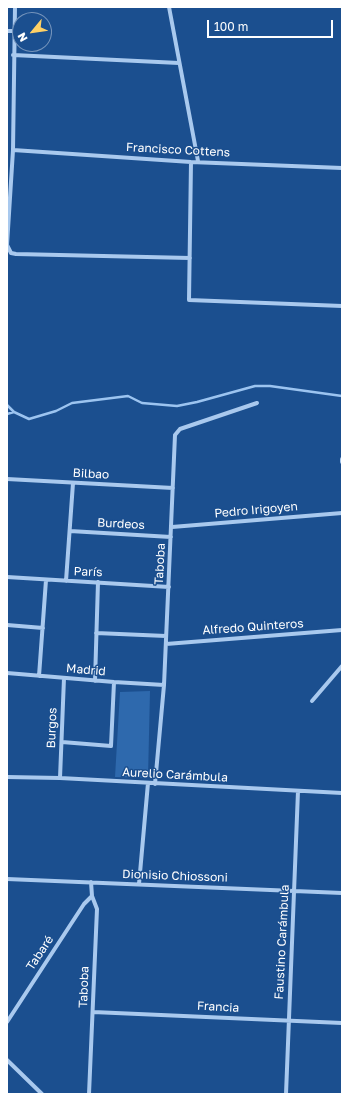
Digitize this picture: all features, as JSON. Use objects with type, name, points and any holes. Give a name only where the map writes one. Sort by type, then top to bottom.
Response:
[{"type":"street","points":[[169,7],[198,161]]},
{"type":"street","points":[[13,52],[13,150],[7,245],[11,252],[16,254],[190,258]]},
{"type":"street","points":[[13,55],[179,62]]},
{"type":"street","name":"Francisco Cottens","points":[[13,150],[191,162],[198,161],[342,168]]},
{"type":"street","points":[[191,162],[189,300],[342,306]]},
{"type":"street","name":"Taboba","points":[[155,784],[164,685],[175,435],[180,429],[258,403]]},
{"type":"street","name":"Bilbao","points":[[7,479],[173,488]]},
{"type":"street","points":[[66,581],[73,483]]},
{"type":"street","name":"Pedro Irigoyen","points":[[172,527],[342,513]]},
{"type":"street","name":"Burdeos","points":[[70,531],[171,537]]},
{"type":"street","name":"París","points":[[7,577],[169,587]]},
{"type":"street","points":[[40,676],[46,580]]},
{"type":"street","points":[[95,681],[98,582]]},
{"type":"street","points":[[7,626],[43,628]]},
{"type":"street","name":"Alfredo Quinteros","points":[[166,644],[342,630]]},
{"type":"street","points":[[96,632],[166,636]]},
{"type":"street","points":[[312,701],[342,666]]},
{"type":"street","name":"Madrid","points":[[7,673],[95,681],[164,685]]},
{"type":"street","name":"Burgos","points":[[60,778],[64,678]]},
{"type":"street","points":[[62,742],[111,746],[114,682]]},
{"type":"street","name":"Aurelio Carámbula","points":[[7,777],[60,778],[342,793]]},
{"type":"street","points":[[139,884],[148,783]]},
{"type":"street","name":"Faustino Carámbula","points":[[286,1094],[298,791]]},
{"type":"street","name":"Dionisio Chiossoni","points":[[7,879],[342,893]]},
{"type":"street","name":"Taboba","points":[[89,1094],[97,909],[92,896],[91,882]]},
{"type":"street","name":"Tabaré","points":[[7,1022],[84,904],[92,896]]},
{"type":"street","name":"Francia","points":[[93,1012],[342,1023]]},
{"type":"street","points":[[7,1060],[42,1094]]},
{"type":"shaded area","points":[[150,691],[148,778],[115,777],[120,692]]},
{"type":"waterway","points":[[7,414],[14,412],[29,419],[56,411],[72,403],[128,396],[142,403],[177,406],[255,386],[270,386],[342,396]]},
{"type":"waterway","points":[[7,405],[14,412]]}]
